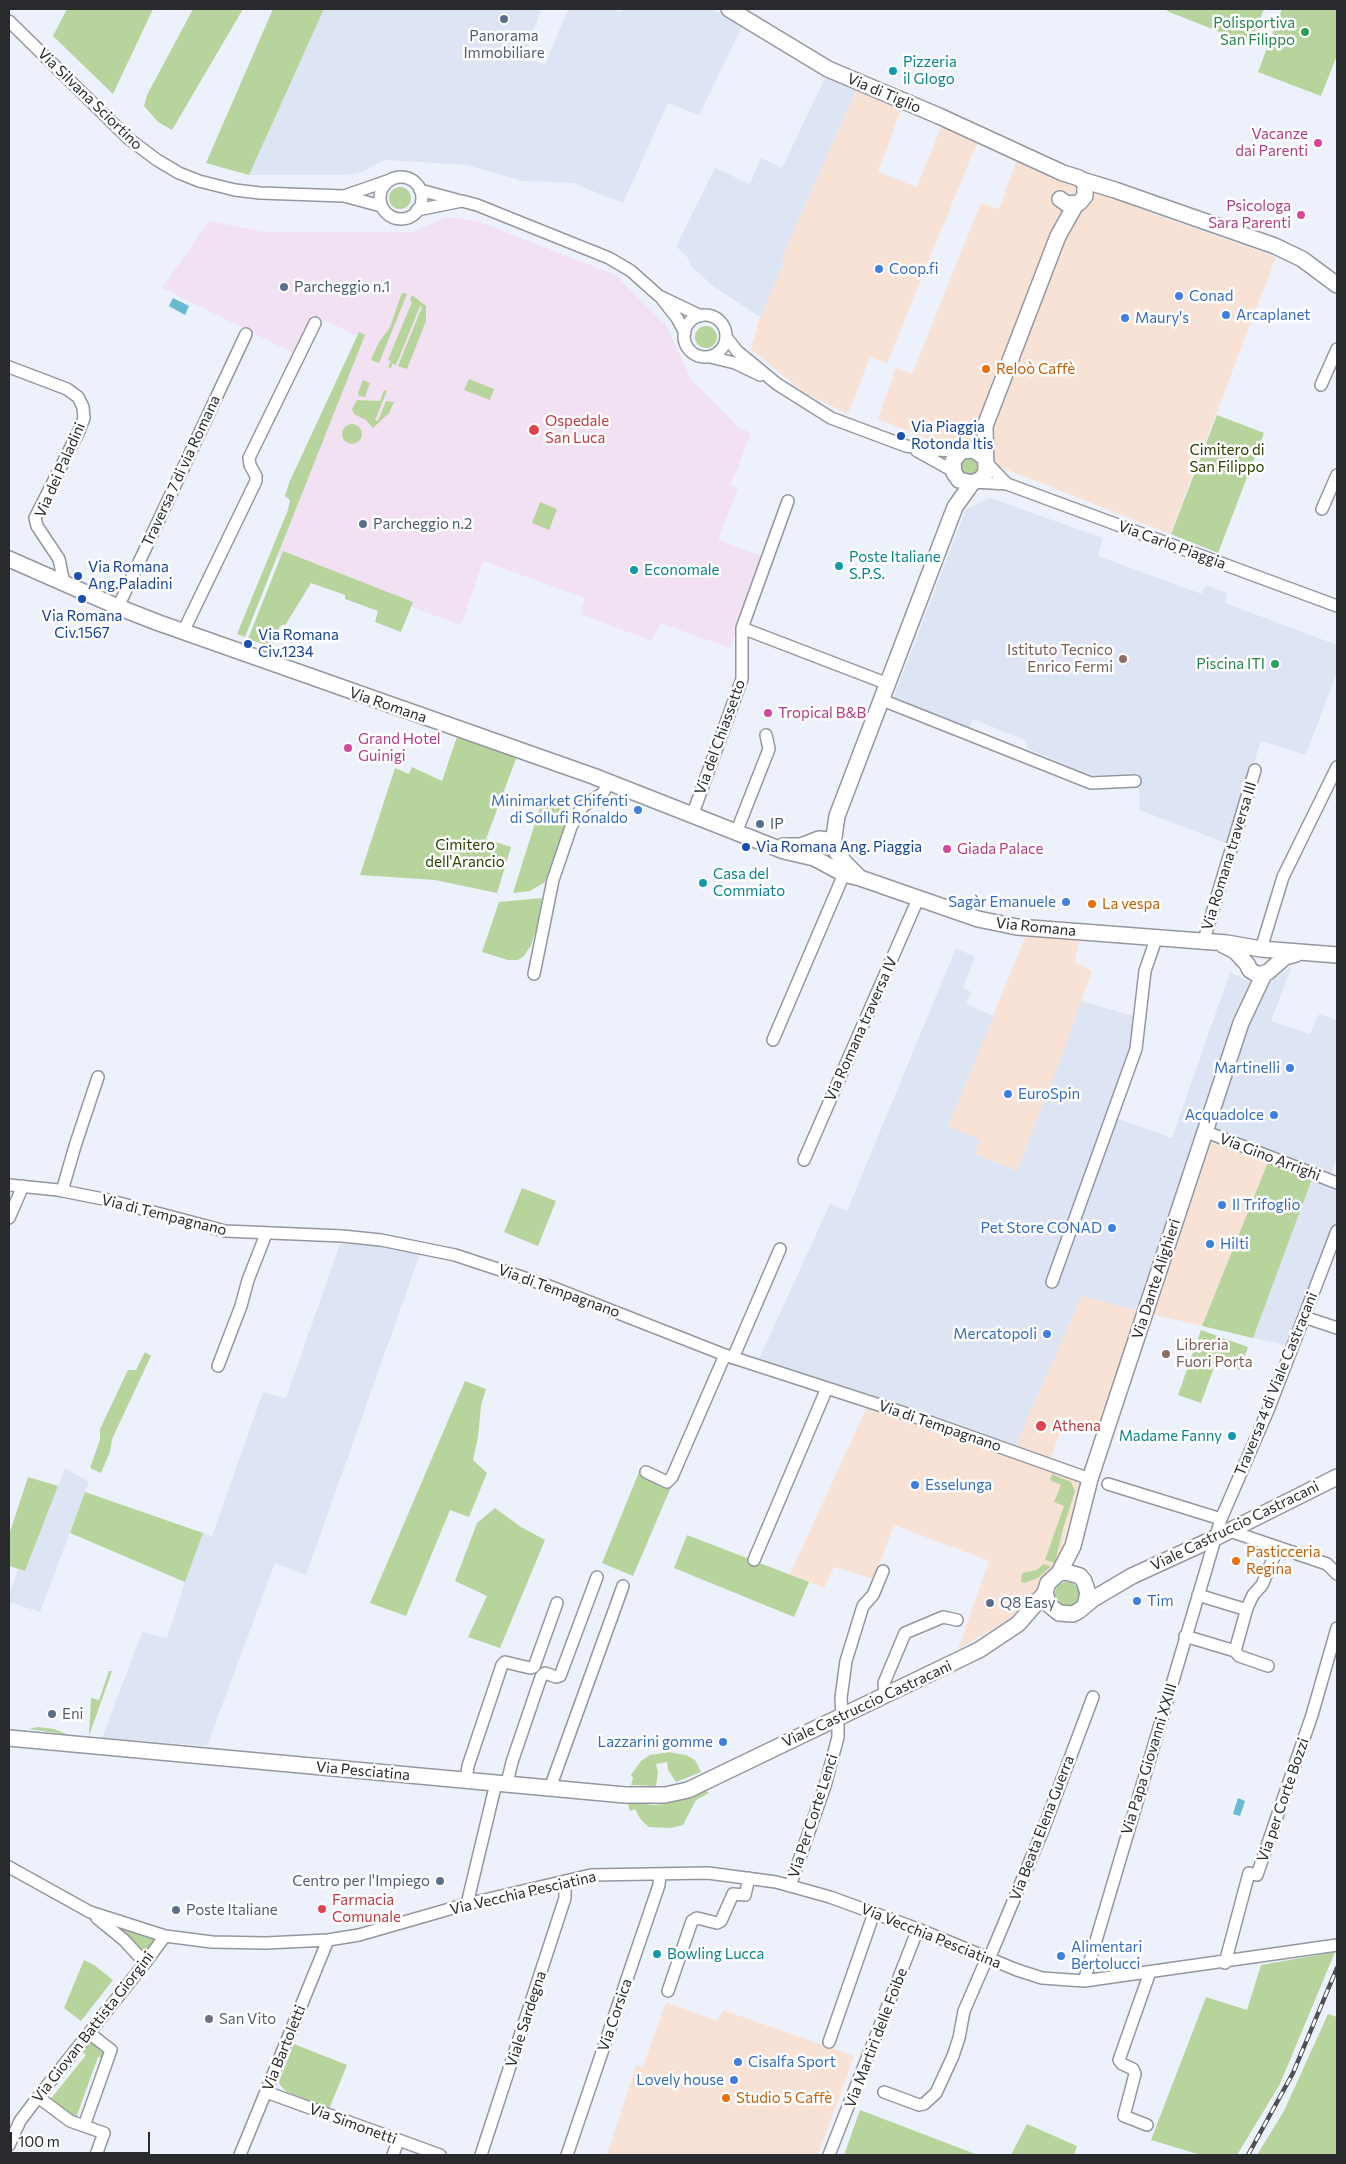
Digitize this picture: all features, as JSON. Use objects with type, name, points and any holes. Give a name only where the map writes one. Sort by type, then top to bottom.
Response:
[{"type":"main road","name":"Via di Tiglio","points":[[729,9],[828,69],[1077,178],[1275,246],[1302,259],[1337,285]]},
{"type":"main road","points":[[1046,164],[1059,192],[1067,204],[1115,190]]},
{"type":"main road","points":[[955,507],[953,461],[985,426],[1058,236],[1062,212],[1059,192],[1063,178],[1077,178],[1086,188],[1081,200],[1058,236]]},
{"type":"main road","points":[[826,843],[834,856],[830,861],[817,860],[812,848],[826,843],[955,507],[974,483],[984,476],[985,426]]},
{"type":"main road","points":[[964,450],[978,451],[985,460]]},
{"type":"main road","points":[[955,474],[963,482],[974,483]]},
{"type":"main road","name":"Via Romana","points":[[9,559],[118,607],[183,632],[609,782],[736,833],[793,854],[817,860],[844,874],[978,919],[1006,925],[1203,943],[1233,944],[1261,949],[1337,954]]},
{"type":"main road","name":"Via Romana","points":[[771,845],[795,846],[826,843],[860,878]]},
{"type":"main road","name":"Via Romana","points":[[1220,944],[1235,951],[1258,969],[1285,957],[1307,952]]},
{"type":"main road","points":[[1261,949],[1271,956],[1258,969],[1250,953],[1261,949]]},
{"type":"main road","name":"Via Dante Alighieri","points":[[1059,1573],[1073,1546],[1090,1479],[1258,969]]},
{"type":"main road","name":"Viale Castruccio Castracani","points":[[713,1778],[979,1650],[1018,1624],[1053,1610],[1066,1614],[1080,1610],[1132,1576],[1215,1538],[1225,1525],[1273,1507],[1337,1477]]},
{"type":"main road","name":"Via Dante Alighieri","points":[[1073,1546],[1084,1581]]},
{"type":"main road","name":"Viale Castruccio Castracani","points":[[1018,1624],[1045,1593],[1048,1583],[1059,1573],[1066,1572],[1084,1581],[1132,1576]]},
{"type":"main road","points":[[1084,1581],[1088,1593],[1085,1605]]},
{"type":"main road","points":[[1045,1593],[1046,1600],[1053,1610]]},
{"type":"main road","name":"Via Pesciatina","points":[[9,1738],[655,1796],[688,1790],[713,1778]]},
{"type":"street","name":"Via Silvana Sciortino","points":[[9,21],[129,139],[167,167],[199,181],[235,190],[260,193],[344,196],[381,206]]},
{"type":"street","points":[[344,196],[398,178],[408,179],[420,190],[477,204],[597,252],[631,271],[659,296],[672,311],[684,333],[690,351],[698,356],[710,357],[742,366],[777,384],[831,418],[906,446],[955,474]]},
{"type":"street","points":[[391,180],[381,191],[381,206],[388,215],[400,219],[410,217],[418,210],[421,203],[420,190]]},
{"type":"street","points":[[418,210],[462,201]]},
{"type":"street","points":[[659,296],[701,316],[709,316],[718,320],[724,328],[726,338],[737,350],[777,384]]},
{"type":"street","points":[[684,333],[691,321],[701,316]]},
{"type":"street","points":[[183,632],[256,481],[249,458],[315,323]]},
{"type":"street","name":"Traversa 7 di via Romana","points":[[118,607],[246,334]]},
{"type":"street","points":[[710,357],[721,350],[726,338]]},
{"type":"street","points":[[1322,385],[1337,349]]},
{"type":"street","name":"Via dei Paladini","points":[[9,368],[67,389],[78,397],[83,407],[84,418],[79,431],[35,518],[37,526],[59,559],[64,583]]},
{"type":"street","points":[[906,446],[933,450],[964,450]]},
{"type":"street","points":[[985,460],[1007,484]]},
{"type":"street","points":[[1322,509],[1337,475]]},
{"type":"street","points":[[974,483],[1007,484]]},
{"type":"street","name":"Via Carlo Piaggia","points":[[1007,484],[1337,606]]},
{"type":"street","name":"Via del Chiassetto","points":[[692,816],[742,679],[742,628],[788,501]]},
{"type":"street","points":[[742,628],[888,684]]},
{"type":"street","points":[[882,700],[1091,783],[1135,781]]},
{"type":"street","points":[[736,833],[769,749],[766,736]]},
{"type":"street","points":[[1261,949],[1283,877],[1337,767]]},
{"type":"street","name":"Via Romana traversa III","points":[[1203,943],[1255,770]]},
{"type":"street","points":[[534,974],[553,880],[571,828],[582,807],[602,793],[609,782]]},
{"type":"street","points":[[773,1040],[844,874]]},
{"type":"street","name":"Via Romana traversa IV","points":[[804,1160],[918,899]]},
{"type":"street","points":[[1052,1282],[1136,1049],[1144,971],[1156,938]]},
{"type":"street","points":[[62,1191],[98,1077]]},
{"type":"street","name":"Via Gino Arrighi","points":[[1204,1131],[1337,1183]]},
{"type":"street","name":"Via di Tempagnano","points":[[9,1185],[62,1191],[135,1206],[225,1231],[342,1236],[381,1240],[447,1252],[549,1286],[729,1356],[916,1417],[1090,1479]]},
{"type":"street","points":[[9,1218],[23,1186]]},
{"type":"street","name":"Traversa 4 di Viale Castracani","points":[[1225,1525],[1337,1231]]},
{"type":"street","points":[[218,1366],[266,1234]]},
{"type":"street","points":[[646,1472],[667,1482],[672,1477],[780,1249]]},
{"type":"street","points":[[1304,1317],[1337,1328]]},
{"type":"street","points":[[754,1560],[827,1388]]},
{"type":"street","points":[[1108,1484],[1225,1525],[1278,1547],[1327,1564],[1337,1574]]},
{"type":"street","name":"Via Papa Giovanni XXIII","points":[[1084,1981],[1215,1538]]},
{"type":"street","points":[[1236,1651],[1247,1608],[1253,1596],[1262,1585],[1278,1547]]},
{"type":"street","name":"Via Per Corte Lenci","points":[[790,1886],[825,1786],[838,1737],[846,1661],[864,1606],[873,1595],[883,1571]]},
{"type":"street","points":[[467,1904],[502,1783],[512,1762],[541,1677],[545,1673],[556,1677],[560,1676],[597,1577]]},
{"type":"street","points":[[550,1788],[623,1586]]},
{"type":"street","points":[[1198,1596],[1244,1609],[1247,1608]]},
{"type":"street","points":[[466,1780],[468,1766],[502,1665],[505,1662],[530,1668],[534,1667],[557,1603]]},
{"type":"street","points":[[885,1694],[884,1682],[904,1633],[943,1617],[957,1620]]},
{"type":"street","name":"Via per Corte Bozzi","points":[[1225,1962],[1249,1873],[1257,1875],[1312,1715],[1337,1628]]},
{"type":"street","points":[[1185,1636],[1236,1651],[1240,1656],[1268,1666]]},
{"type":"street","name":"Via Beata Elena Guerra","points":[[884,2092],[919,2105],[924,2104],[936,2093],[953,2056],[959,2038],[964,2011],[1043,1830],[1093,1697]]},
{"type":"street","name":"Via Vecchia Pesciatina","points":[[9,1867],[90,1912],[165,1936],[212,1942],[274,1943],[328,1940],[368,1933],[467,1904],[591,1876],[708,1873],[790,1886],[830,1897],[1042,1978],[1084,1981],[1337,1945]]},
{"type":"street","name":"Via Corsica","points":[[567,2155],[659,1885],[660,1874]]},
{"type":"street","points":[[668,1991],[692,1921],[697,1918],[717,1923],[734,1894],[745,1895],[749,1878]]},
{"type":"street","name":"Viale Sardegna","points":[[481,2155],[565,1898],[565,1881]]},
{"type":"street","points":[[90,1912],[124,1940],[145,1963]]},
{"type":"street","points":[[829,2042],[874,1913]]},
{"type":"street","name":"Via Martiri delle Foibe","points":[[832,2152],[918,1930]]},
{"type":"street","name":"Via Giovan Battista Giorgini","points":[[9,2145],[20,2121],[38,2096],[165,1936]]},
{"type":"street","name":"Via Bartoletti","points":[[240,2155],[328,1940]]},
{"type":"street","points":[[1147,2125],[1124,2116],[1136,2074],[1133,2069],[1122,2064],[1119,2060],[1150,1972]]},
{"type":"street","points":[[84,2126],[112,2050],[89,2033]]},
{"type":"street","name":"Via Simonetti","points":[[266,2092],[440,2155]]},
{"type":"street","points":[[38,2096],[70,2120],[104,2133],[96,2155]]},
{"type":"street","points":[[393,2155],[398,2141]]},
{"type":"shaded area","points":[[324,9],[541,9],[530,42],[521,54],[545,65],[568,9],[611,9],[620,12],[622,9],[713,9],[742,27],[699,115],[668,103],[623,203],[573,183],[522,181],[467,165],[384,160],[362,172],[346,175],[249,175]]},
{"type":"shaded area","points":[[826,76],[856,90],[781,259],[785,261],[760,317],[713,286],[692,267],[688,258],[676,246],[715,168],[750,184],[761,158],[782,168]]},
{"type":"shaded area","points":[[856,90],[901,109],[878,172],[917,187],[942,125],[978,140],[887,363],[870,357],[848,414],[803,392],[751,349],[760,317],[785,261],[781,259]]},
{"type":"shaded area","points":[[1017,159],[1143,210],[1276,257],[1170,534],[878,419],[896,368],[912,374],[981,203],[999,209]]},
{"type":"shaded area","name":"Ospedale San Luca","points":[[445,217],[477,221],[616,275],[666,325],[691,379],[738,427],[751,433],[731,485],[738,488],[718,540],[764,557],[730,648],[660,623],[652,641],[580,614],[585,598],[483,561],[461,625],[272,556],[362,338],[312,315],[294,353],[162,288],[209,221],[264,232],[413,232]]},
{"type":"shaded area","name":"Istituto Tecnico Enrico Fermi","points":[[990,498],[1103,538],[1098,556],[1202,594],[1206,585],[1227,593],[1225,603],[1337,645],[1337,672],[1306,755],[1261,741],[1228,844],[1140,810],[1138,773],[1093,776],[1028,749],[1025,740],[973,719],[969,729],[893,699],[966,509]]},
{"type":"shaded area","points":[[1026,935],[1080,939],[1075,962],[1092,971],[1017,1171],[975,1154],[948,1126]]},
{"type":"shaded area","points":[[956,948],[975,957],[963,988],[971,992],[966,1004],[994,1016],[948,1126],[980,1140],[975,1154],[1017,1171],[1081,1001],[1134,1016],[1132,1049],[1110,1116],[1172,1138],[1230,972],[1245,980],[1267,984],[1292,966],[1271,1021],[1310,1034],[1319,1014],[1337,1020],[1337,1156],[1328,1183],[1337,1190],[1337,1220],[1286,1345],[1253,1338],[1312,1179],[1195,1136],[1139,1311],[1082,1296],[1015,1446],[759,1359],[830,1204],[847,1211]]},
{"type":"shaded area","points":[[1195,1136],[1268,1162],[1202,1326],[1139,1311]]},
{"type":"shaded area","points":[[340,1244],[381,1245],[420,1254],[306,1575],[275,1563],[207,1746],[102,1738],[142,1632],[167,1638],[203,1533],[212,1536],[263,1392],[286,1398]]},
{"type":"shaded area","points":[[1082,1295],[1139,1311],[1100,1431],[1065,1420],[1050,1459],[1085,1473],[1064,1539],[1060,1563],[1042,1579],[1031,1603],[1022,1612],[958,1649],[989,1561],[894,1525],[874,1579],[834,1567],[824,1588],[790,1574],[871,1398],[1015,1446]]},
{"type":"shaded area","points":[[65,1468],[89,1482],[40,1612],[9,1602],[9,1596],[18,1569],[25,1571]]},
{"type":"shaded area","points":[[666,2002],[717,2021],[723,2010],[854,2056],[818,2155],[607,2155],[636,2066],[643,2067]]},
{"type":"green space","points":[[67,9],[153,9],[113,94],[53,36]]},
{"type":"green space","points":[[193,9],[243,9],[172,130],[158,122],[144,106],[147,95]]},
{"type":"green space","points":[[273,9],[324,9],[249,175],[206,163]]},
{"type":"green space","name":"Polisportiva San Filippo","points":[[1168,9],[1264,9],[1250,44],[1167,11]]},
{"type":"green space","name":"Polisportiva San Filippo","points":[[1282,9],[1337,9],[1337,55],[1321,96],[1258,72]]},
{"type":"green space","points":[[400,187],[410,194],[411,198],[404,208],[400,209],[390,202],[389,198],[396,188]]},
{"type":"green space","points":[[403,293],[407,294],[379,363],[371,360],[378,344],[390,327]]},
{"type":"green space","points":[[412,295],[426,306],[426,321],[407,369],[398,366],[422,307],[420,306],[396,365],[392,364],[391,368],[388,367],[391,361],[388,360],[412,302],[410,300]]},
{"type":"green space","points":[[706,326],[716,333],[717,337],[710,347],[706,348],[696,341],[695,337],[702,327]]},
{"type":"green space","points":[[359,332],[365,335],[245,637],[237,634],[288,510],[290,500],[285,496],[289,483]]},
{"type":"green space","points":[[469,379],[494,389],[490,400],[464,390]]},
{"type":"green space","points":[[363,380],[370,383],[365,397],[359,396],[358,393]]},
{"type":"green space","points":[[384,390],[387,391],[375,420],[378,421],[386,401],[394,402],[389,413],[373,428],[366,420],[354,414],[352,409],[357,400],[380,401]]},
{"type":"green space","name":"Cimitero di San Filippo","points":[[1217,415],[1264,433],[1218,553],[1171,534]]},
{"type":"green space","points":[[348,424],[356,424],[362,430],[362,438],[356,444],[348,444],[342,438],[342,430]]},
{"type":"green space","points":[[969,457],[975,460],[978,466],[975,472],[969,475],[963,472],[960,466],[963,460]]},
{"type":"green space","points":[[540,502],[557,509],[549,530],[532,523]]},
{"type":"green space","points":[[283,551],[413,602],[401,632],[375,622],[378,611],[345,599],[345,595],[311,583],[286,624],[280,626],[271,647],[248,639]]},
{"type":"green space","name":"Cimitero dell'Arancio","points":[[458,734],[517,756],[486,839],[511,847],[497,893],[435,880],[360,875],[395,768],[409,774],[412,767],[442,781]]},
{"type":"green space","points":[[542,801],[571,812],[545,882],[530,891],[513,893]]},
{"type":"green space","points":[[542,898],[537,927],[531,945],[524,956],[518,960],[508,960],[482,952],[499,902]]},
{"type":"green space","points":[[1268,1162],[1312,1179],[1253,1338],[1202,1326]]},
{"type":"green space","points":[[522,1188],[556,1201],[538,1246],[504,1232]]},
{"type":"green space","points":[[1201,1330],[1248,1347],[1240,1370],[1216,1362],[1201,1403],[1178,1395]]},
{"type":"green space","points":[[145,1352],[151,1356],[112,1439],[110,1452],[101,1473],[90,1468],[100,1440],[100,1429],[128,1370],[136,1370]]},
{"type":"green space","points":[[465,1381],[486,1389],[481,1405],[478,1437],[473,1460],[487,1473],[469,1517],[450,1510],[406,1616],[370,1603]]},
{"type":"green space","points":[[639,1472],[671,1487],[633,1576],[602,1563]]},
{"type":"green space","points":[[1052,1474],[1071,1482],[1075,1491],[1055,1563],[1045,1560],[1064,1506],[1054,1502],[1061,1485],[1050,1480]]},
{"type":"green space","points":[[28,1477],[58,1486],[25,1571],[9,1566],[9,1535]]},
{"type":"green space","points":[[85,1492],[203,1533],[185,1582],[70,1533]]},
{"type":"green space","points":[[495,1508],[521,1527],[545,1540],[500,1648],[468,1637],[487,1596],[455,1581],[477,1523]]},
{"type":"green space","points":[[687,1535],[809,1582],[794,1617],[674,1568]]},
{"type":"green space","points":[[1043,1564],[1051,1566],[1038,1578],[1024,1583],[1021,1581],[1022,1573],[1037,1570]]},
{"type":"green space","points":[[1067,1582],[1076,1585],[1079,1594],[1076,1603],[1067,1606],[1058,1603],[1055,1594],[1058,1585]]},
{"type":"green space","points":[[109,1671],[112,1671],[89,1736],[91,1698],[99,1700]]},
{"type":"green space","points":[[38,1727],[54,1729],[69,1735],[29,1729]]},
{"type":"green space","points":[[668,1752],[686,1755],[695,1760],[701,1772],[676,1782],[668,1770],[667,1762],[656,1764],[658,1772],[656,1786],[631,1785],[633,1778],[631,1775],[641,1761],[650,1755]]},
{"type":"green space","points":[[706,1790],[709,1793],[696,1800],[683,1825],[671,1828],[649,1827],[641,1820],[635,1809],[630,1811],[628,1804],[629,1802],[654,1805],[665,1804],[691,1797]]},
{"type":"green space","points":[[118,1926],[156,1938],[155,1941],[144,1952]]},
{"type":"green space","points":[[1335,1952],[1280,2084],[1237,2155],[1201,2155],[1151,2140],[1206,1997],[1247,2010],[1261,1965]]},
{"type":"green space","points":[[84,1960],[94,1965],[113,1980],[81,2021],[64,2008]]},
{"type":"green space","points":[[1328,2014],[1337,2017],[1337,2155],[1257,2155],[1284,2111]]},
{"type":"green space","points":[[90,2038],[108,2050],[104,2059],[98,2057],[76,2118],[49,2101],[86,2055],[81,2050]]},
{"type":"green space","points":[[294,2044],[347,2065],[329,2109],[287,2092],[280,2085],[279,2081]]},
{"type":"green space","points":[[860,2110],[978,2155],[844,2155]]},
{"type":"green space","points":[[1027,2124],[1077,2146],[1074,2155],[1011,2155]]},
{"type":"water","points":[[173,298],[189,306],[185,315],[169,306]]},
{"type":"water","points":[[1238,1798],[1245,1801],[1240,1816],[1233,1814]]},
{"type":"railway","points":[[1248,2155],[1293,2073],[1337,1968]]},
{"type":"place","name":"Panorama Immobiliare","points":[[504,19]]},
{"type":"place","name":"Polisportiva San Filippo","points":[[1305,32]]},
{"type":"place","name":"Pizzeria il GIogo","points":[[893,71]]},
{"type":"place","name":"Vacanze dai Parenti","points":[[1318,143]]},
{"type":"place","name":"Psicologa Sara Parenti","points":[[1301,215]]},
{"type":"place","name":"Coop.fi","points":[[879,269]]},
{"type":"place","name":"Parcheggio n.1","points":[[284,287]]},
{"type":"place","name":"Conad","points":[[1179,296]]},
{"type":"place","name":"Arcaplanet","points":[[1226,315]]},
{"type":"place","name":"Maury's","points":[[1125,318]]},
{"type":"place","name":"Reloò Caffè","points":[[986,369]]},
{"type":"place","name":"Ospedale San Luca","points":[[534,430]]},
{"type":"place","name":"Via Piaggia Rotonda Itis","points":[[901,436]]},
{"type":"place","name":"Parcheggio n.2","points":[[363,524]]},
{"type":"place","name":"Poste Italiane S.P.S.","points":[[839,566]]},
{"type":"place","name":"Economale","points":[[634,570]]},
{"type":"place","name":"Via Romana Ang.Paladini","points":[[78,576]]},
{"type":"place","name":"Via Romana Civ.1567","points":[[82,599]]},
{"type":"place","name":"Via Romana Civ.1234","points":[[248,644]]},
{"type":"place","name":"Istituto Tecnico Enrico Fermi","points":[[1123,659]]},
{"type":"place","name":"Piscina ITI","points":[[1275,664]]},
{"type":"place","name":"Tropical B&B","points":[[768,713]]},
{"type":"place","name":"Grand Hotel Guinigi","points":[[348,748]]},
{"type":"place","name":"Minimarket Chifenti di Sollufi Ronaldo","points":[[638,810]]},
{"type":"place","name":"IP","points":[[760,824]]},
{"type":"place","name":"Via Romana Ang. Piaggia","points":[[746,847]]},
{"type":"place","name":"Giada Palace","points":[[947,849]]},
{"type":"place","name":"Casa del Commiato","points":[[703,883]]},
{"type":"place","name":"Sagàr Emanuele","points":[[1066,902]]},
{"type":"place","name":"La vespa","points":[[1092,904]]},
{"type":"place","name":"Martinelli","points":[[1290,1068]]},
{"type":"place","name":"EuroSpin","points":[[1008,1094]]},
{"type":"place","name":"Acquadolce","points":[[1274,1115]]},
{"type":"place","name":"Il Trifoglio","points":[[1222,1205]]},
{"type":"place","name":"Pet Store CONAD","points":[[1112,1228]]},
{"type":"place","name":"Hilti","points":[[1210,1244]]},
{"type":"place","name":"Mercatopoli","points":[[1047,1334]]},
{"type":"place","name":"Libreria Fuori Porta","points":[[1166,1354]]},
{"type":"place","name":"Athena","points":[[1041,1426]]},
{"type":"place","name":"Madame Fanny","points":[[1232,1436]]},
{"type":"place","name":"Esselunga","points":[[915,1485]]},
{"type":"place","name":"Pasticceria Regina","points":[[1236,1561]]},
{"type":"place","name":"Tim","points":[[1137,1601]]},
{"type":"place","name":"Q8 Easy","points":[[990,1603]]},
{"type":"place","name":"Eni","points":[[52,1714]]},
{"type":"place","name":"Lazzarini gomme","points":[[723,1742]]},
{"type":"place","name":"Centro per l'Impiego","points":[[440,1881]]},
{"type":"place","name":"Farmacia Comunale","points":[[322,1909]]},
{"type":"place","name":"Poste Italiane","points":[[176,1910]]},
{"type":"place","name":"Bowling Lucca","points":[[657,1954]]},
{"type":"place","name":"Alimentari Bertolucci","points":[[1061,1956]]},
{"type":"place","name":"San Vito","points":[[209,2019]]},
{"type":"place","name":"Cisalfa Sport","points":[[738,2062]]},
{"type":"place","name":"Lovely house","points":[[734,2080]]},
{"type":"place","name":"Studio 5 Caffè","points":[[726,2098]]}]
